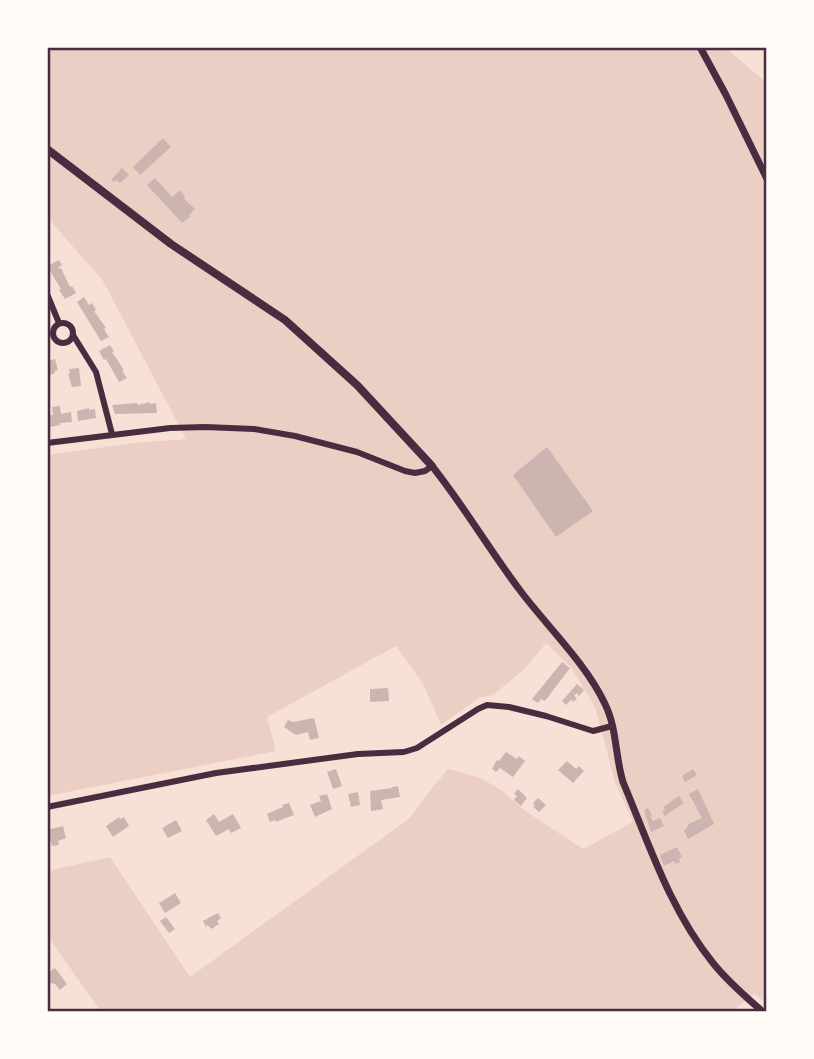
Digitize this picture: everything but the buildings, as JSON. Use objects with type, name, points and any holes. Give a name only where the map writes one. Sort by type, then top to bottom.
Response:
[{"type":"main road","points":[[47,149],[171,244],[285,320],[357,385],[432,466]]},
{"type":"street","points":[[700,47],[767,179]]},
{"type":"street","points":[[47,294],[59,323]]},
{"type":"street","points":[[59,323],[69,325],[96,372],[112,434]]},
{"type":"street","points":[[59,323],[50,335],[55,340],[64,344],[70,341],[73,335]]},
{"type":"street","points":[[47,443],[170,428],[254,429],[295,436],[357,452],[405,471],[425,471],[432,466],[521,592],[590,679],[606,705],[623,782],[674,903],[714,965],[763,1012]]},
{"type":"street","points":[[47,807],[216,773],[358,754],[404,752],[417,748],[487,705],[531,712],[593,731],[612,726]]},
{"type":"shaded area","points":[[47,47],[725,47],[767,83],[767,1003],[754,994],[732,1012],[101,1012],[47,935],[47,871],[110,857],[190,977],[410,818],[448,769],[481,778],[583,849],[633,822],[615,782],[595,707],[571,667],[546,643],[526,668],[493,695],[479,698],[441,725],[423,684],[396,646],[267,717],[276,751],[47,796],[47,455],[186,439],[103,281],[47,217]]}]
